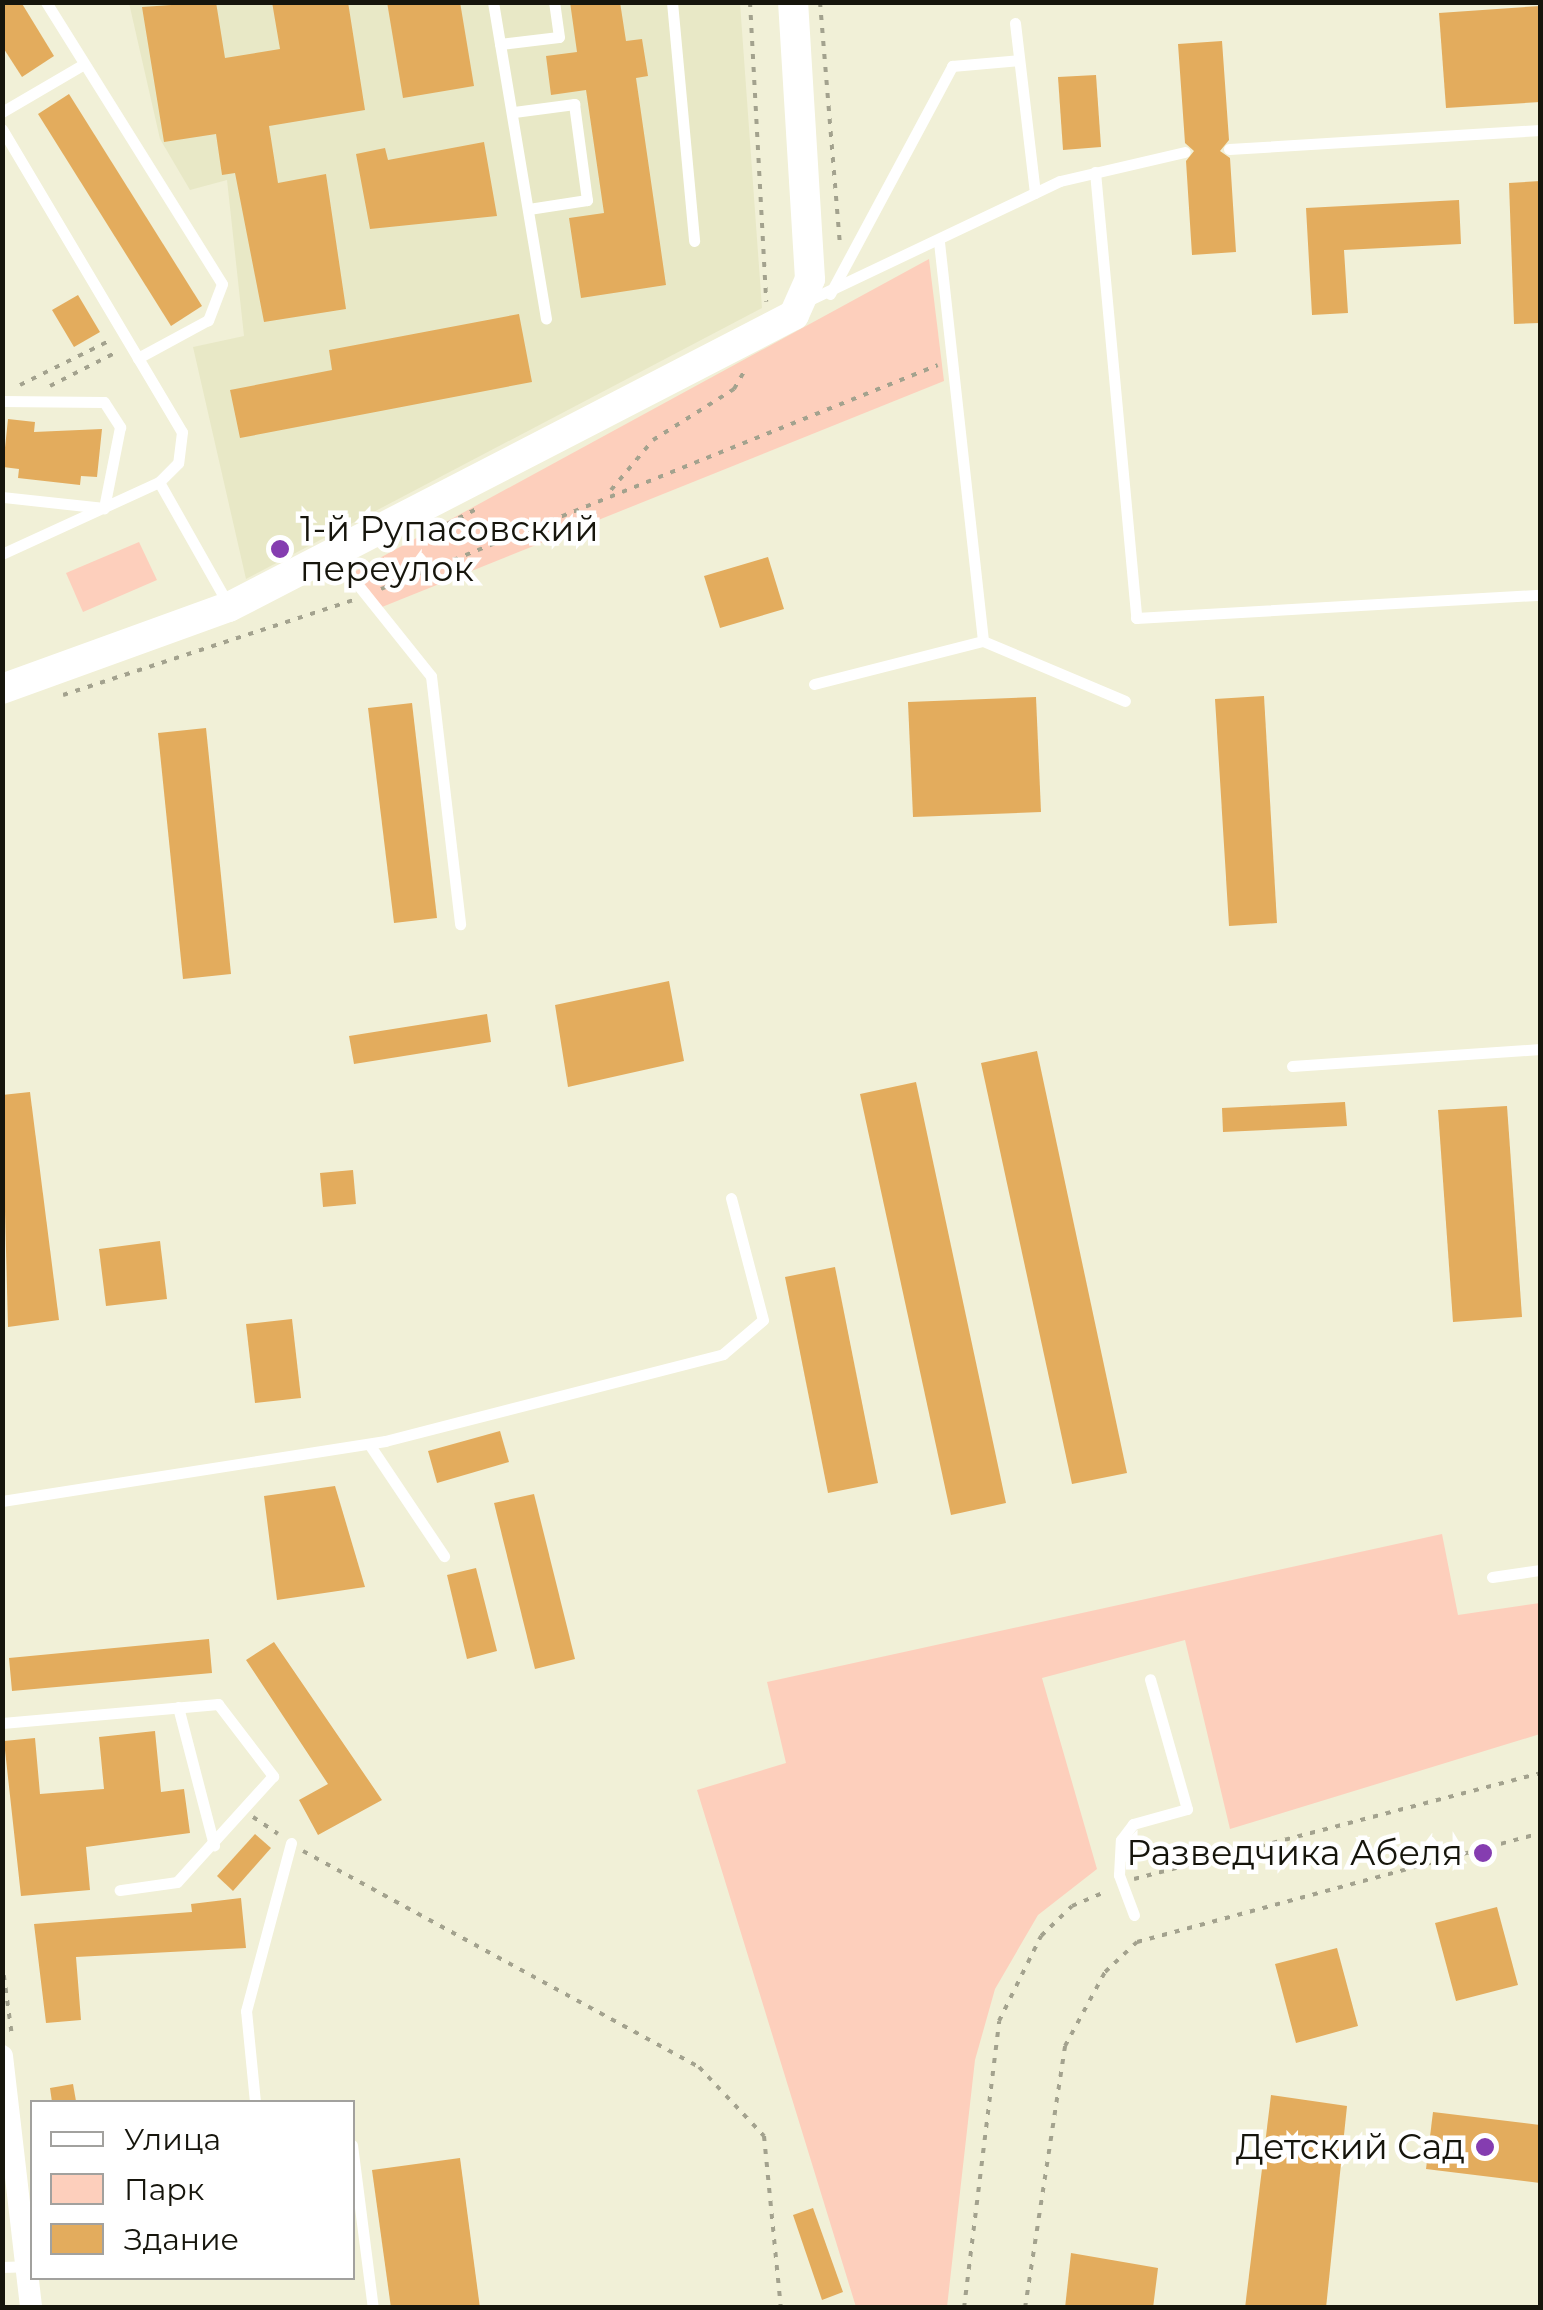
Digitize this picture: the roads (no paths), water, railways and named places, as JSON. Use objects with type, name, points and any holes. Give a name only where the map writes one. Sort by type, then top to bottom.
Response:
[{"type":"street","points":[[2,689],[229,607],[817,299],[792,2]]},
{"type":"street","points":[[2,2056],[14,2266],[30,2308]]},
{"type":"lane","points":[[46,2],[222,284],[208,320],[138,358]]},
{"type":"lane","points":[[494,2],[546,319]]},
{"type":"lane","points":[[500,44],[559,37],[554,2]]},
{"type":"lane","points":[[672,2],[694,241]]},
{"type":"lane","points":[[1015,23],[1035,193]]},
{"type":"lane","points":[[817,299],[850,258],[952,66],[1019,60]]},
{"type":"lane","points":[[2,112],[84,64]]},
{"type":"lane","points":[[514,112],[574,104],[587,200],[529,209]]},
{"type":"lane","points":[[2,129],[182,432],[178,463],[159,482],[2,554]]},
{"type":"lane","points":[[1229,149],[1540,130]]},
{"type":"lane","points":[[817,299],[1035,193],[1095,172],[1186,152]]},
{"type":"lane","points":[[1095,172],[1136,618],[1540,594]]},
{"type":"lane","points":[[938,242],[983,641]]},
{"type":"lane","points":[[2,401],[18,398],[104,402],[115,414],[104,508]]},
{"type":"lane","points":[[159,482],[229,607]]},
{"type":"lane","points":[[2,497],[104,508]]},
{"type":"lane","points":[[334,555],[435,687],[460,924]]},
{"type":"lane","points":[[814,684],[983,641],[1125,701]]},
{"type":"lane","points":[[1292,1066],[1540,1049]]},
{"type":"lane","points":[[2,1500],[369,1444],[723,1354],[763,1320],[731,1198]]},
{"type":"lane","points":[[369,1444],[444,1556]]},
{"type":"lane","points":[[1492,1577],[1540,1570]]},
{"type":"lane","points":[[1134,1916],[1119,1852],[1133,1824],[1187,1810],[1150,1679]]},
{"type":"lane","points":[[2,1723],[218,1704],[274,1776],[177,1882],[120,1890]]},
{"type":"lane","points":[[178,1707],[214,1845]]},
{"type":"lane","points":[[254,2100],[246,2011],[291,1843]]},
{"type":"lane","points":[[355,2169],[373,2308]]},
{"type":"place","name":"1-й Рупасовский переулок","points":[[280,549]]},
{"type":"place","name":"Разведчика Абеля","points":[[1483,1853]]},
{"type":"place","name":"Детский Сад","points":[[1485,2147]]}]
